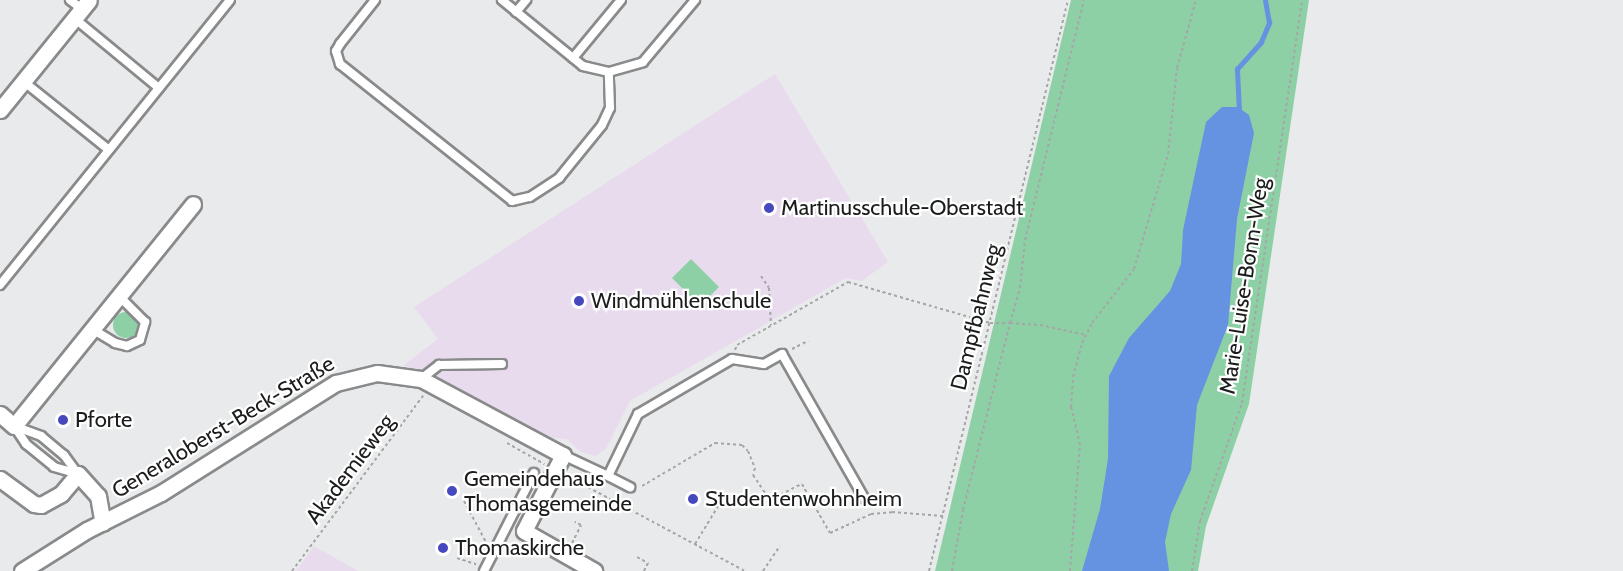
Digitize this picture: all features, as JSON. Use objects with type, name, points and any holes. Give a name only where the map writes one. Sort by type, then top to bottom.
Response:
[{"type":"street","points":[[0,110],[79,7]]},
{"type":"street","points":[[0,414],[14,426],[193,204]]},
{"type":"street","name":"Generaloberst-Beck-Straße","points":[[22,571],[103,522],[147,501],[336,383],[376,372],[425,387],[563,456]]},
{"type":"street","points":[[563,456],[524,531],[594,571]]},
{"type":"street","name":"Generaloberst-Beck-Straße","points":[[0,478],[33,504],[41,505],[61,494],[78,474],[98,496],[103,522]]},
{"type":"lane","points":[[0,285],[230,0]]},
{"type":"lane","points":[[375,0],[336,51],[340,64],[512,201],[530,197],[559,178],[602,125],[610,108],[609,72]]},
{"type":"lane","points":[[502,0],[583,66],[609,72],[643,62],[690,2]]},
{"type":"lane","points":[[516,12],[526,0]]},
{"type":"lane","points":[[573,58],[621,0]]},
{"type":"lane","points":[[79,7],[159,88]]},
{"type":"lane","points":[[23,81],[109,150]]},
{"type":"lane","points":[[92,329],[115,343],[127,346],[140,340],[146,322],[119,296]]},
{"type":"lane","points":[[608,476],[638,414],[732,359],[764,364],[782,354],[864,498]]},
{"type":"lane","points":[[425,387],[440,365],[502,364]]},
{"type":"lane","points":[[14,426],[26,444],[54,468],[78,474]]},
{"type":"lane","points":[[14,426],[41,436],[64,455],[78,474]]},
{"type":"lane","points":[[563,456],[630,487]]},
{"type":"lane","points":[[484,569],[534,473]]},
{"type":"path","name":"Dampfbahnweg","points":[[929,571],[1068,0]]},
{"type":"path","points":[[952,571],[963,510],[1020,288],[1025,240],[1084,0]]},
{"type":"path","points":[[1070,571],[1080,445],[1071,407],[1073,377],[1086,335],[1134,269],[1168,154],[1177,68],[1196,0]]},
{"type":"path","name":"Marie-Luise-Bonn-Weg","points":[[1192,571],[1200,521],[1242,403],[1302,0]]},
{"type":"path","points":[[761,276],[769,288],[771,325]]},
{"type":"path","points":[[732,359],[737,345],[848,282],[990,323],[1040,325],[1086,335]]},
{"type":"path","points":[[782,354],[808,341]]},
{"type":"path","points":[[425,387],[431,402]]},
{"type":"path","name":"Akademieweg","points":[[292,571],[425,387]]},
{"type":"path","points":[[500,439],[745,571]]},
{"type":"path","points":[[628,509],[635,490],[716,442],[742,445],[755,468],[753,475],[770,500],[802,483],[830,533],[871,514],[892,512],[943,516]]},
{"type":"path","points":[[464,501],[492,553]]},
{"type":"path","points":[[695,544],[720,503]]},
{"type":"path","points":[[566,555],[581,525],[575,522]]},
{"type":"path","points":[[763,571],[780,546]]},
{"type":"path","points":[[637,557],[648,563],[644,571]]},
{"type":"path","points":[[457,558],[484,569]]},
{"type":"shaded area","name":"Windmühlenschule","points":[[775,74],[888,262],[862,281],[846,278],[630,401],[606,449],[595,456],[579,451],[567,439],[546,437],[404,365],[438,339],[414,307]]},
{"type":"shaded area","points":[[314,546],[358,571],[296,571]]},
{"type":"green space","points":[[1071,0],[1309,0],[1249,404],[1206,526],[1198,571],[935,571]]},
{"type":"green space","points":[[691,259],[719,287],[700,306],[672,278]]},
{"type":"green space","points":[[126,312],[135,316],[139,325],[135,334],[126,338],[117,334],[113,325],[117,316]]},
{"type":"water","points":[[1222,107],[1238,107],[1249,115],[1254,133],[1237,219],[1228,325],[1197,405],[1191,470],[1171,514],[1165,542],[1169,571],[1082,571],[1100,509],[1108,459],[1109,376],[1129,338],[1170,291],[1181,264],[1183,230],[1206,122]]},
{"type":"waterway","points":[[1239,112],[1237,69],[1261,42],[1269,23],[1265,0]]},
{"type":"place","name":"Martinusschule-Oberstadt","points":[[769,208]]},
{"type":"place","name":"Windmühlenschule","points":[[579,301]]},
{"type":"place","name":"Pforte","points":[[63,420]]},
{"type":"place","name":"Gemeindehaus Thomasgemeinde","points":[[452,491]]},
{"type":"place","name":"Studentenwohnheim","points":[[693,499]]},
{"type":"place","name":"Thomaskirche","points":[[443,548]]}]
